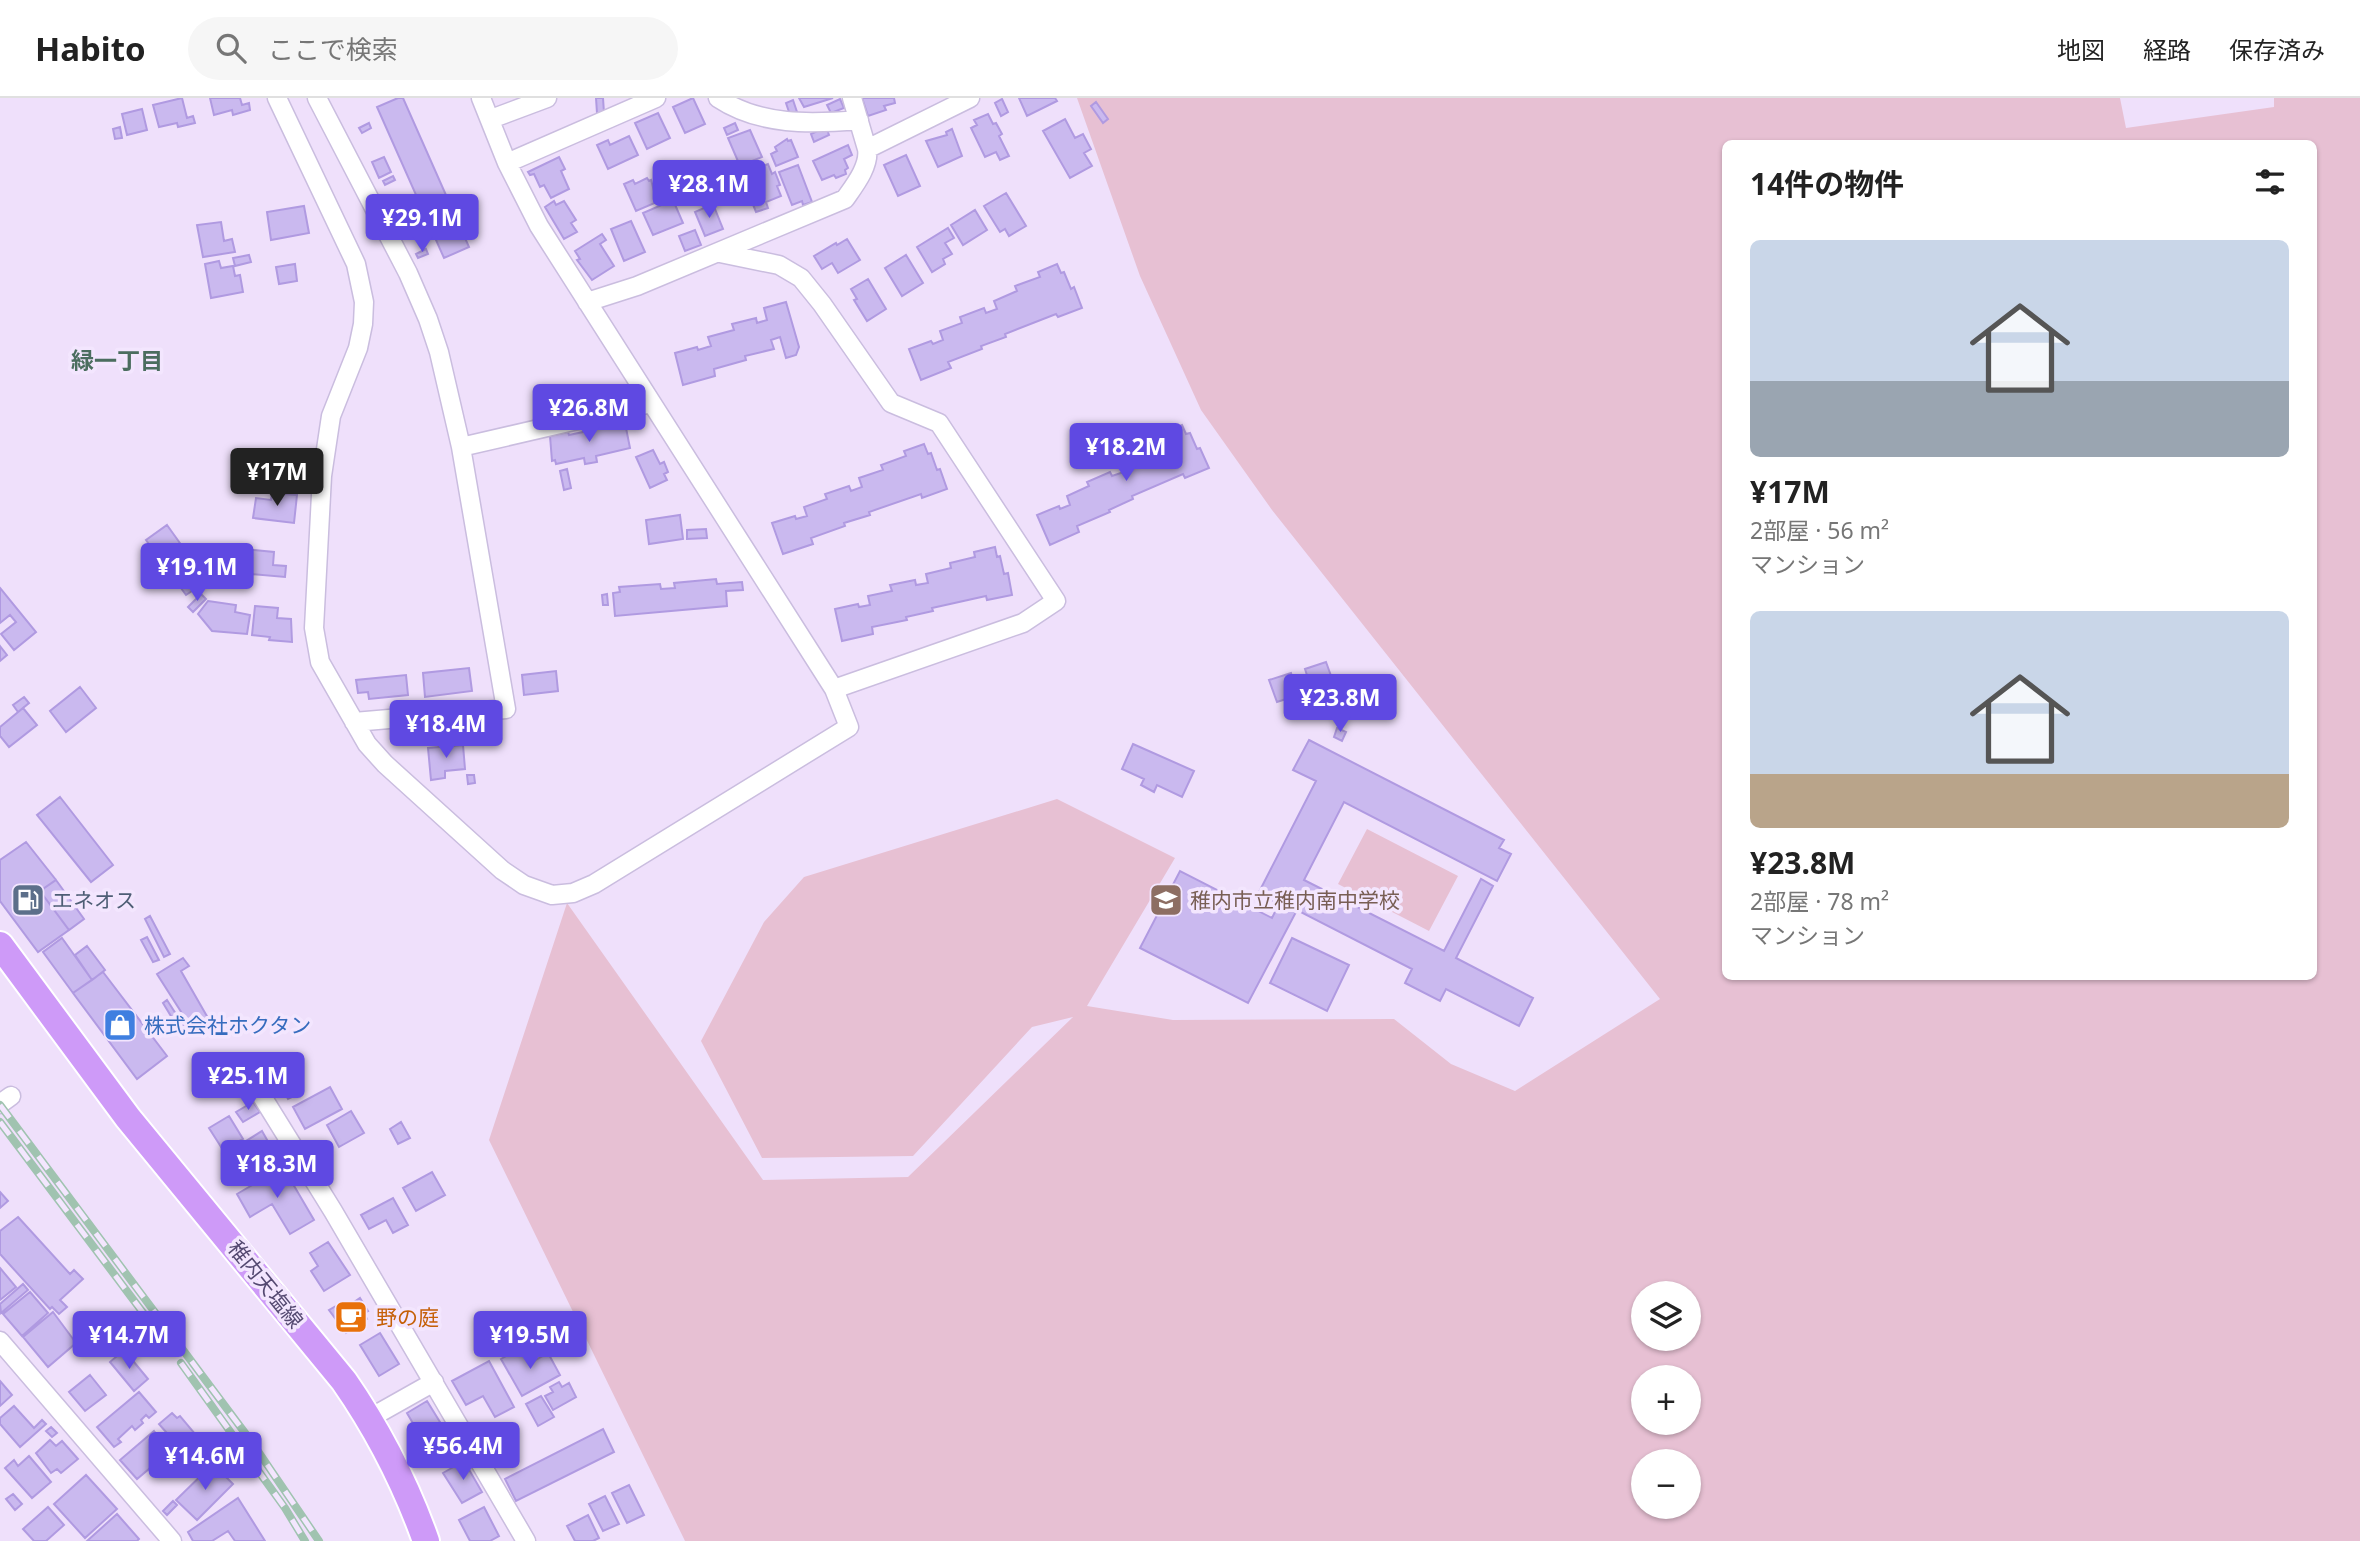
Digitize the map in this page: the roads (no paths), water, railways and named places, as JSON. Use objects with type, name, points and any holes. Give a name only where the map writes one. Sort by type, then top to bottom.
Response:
[{"type":"main road","name":"稚内天塩線","points":[[0,945],[128,1118],[335,1370],[370,1418],[417,1515],[426,1541]]},
{"type":"street","points":[[277,98],[356,264],[364,302],[358,348],[331,416],[322,477],[314,628],[320,662],[367,744],[384,764],[457,831],[502,870],[524,885],[552,895],[573,893],[594,884],[849,727],[834,689],[539,226],[507,163],[481,98]]},
{"type":"street","points":[[317,98],[408,273],[439,352],[461,447],[506,709],[354,722]]},
{"type":"street","points":[[491,119],[547,98]]},
{"type":"street","points":[[507,163],[656,98]]},
{"type":"street","points":[[718,98],[732,107],[777,121],[826,123],[859,120]]},
{"type":"street","points":[[587,302],[637,286],[720,253],[845,199],[855,186],[869,157],[852,98]]},
{"type":"street","points":[[867,149],[950,103],[970,98]]},
{"type":"street","points":[[720,253],[779,265],[801,278],[891,403],[939,423],[1056,601],[1023,623],[834,689]]},
{"type":"street","points":[[461,447],[651,402]]},
{"type":"street","points":[[245,1069],[333,1211],[526,1541]]},
{"type":"street","points":[[0,1342],[172,1541]]},
{"type":"street","points":[[370,1418],[434,1382]]},
{"type":"railway","points":[[0,1105],[251,1441],[319,1541]]},
{"type":"railway","points":[[0,1122],[156,1330]]},
{"type":"railway","points":[[181,1363],[285,1508],[305,1541]]},
{"type":"place","name":"エネオス","points":[[28,900]]},
{"type":"place","name":"稚内市立稚内南中学校","points":[[1166,900]]},
{"type":"place","name":"株式会社ホクタン","points":[[120,1025]]},
{"type":"place","name":"野の庭","points":[[351,1317]]},
{"type":"district","name":"緑一丁目","points":[[117,360]]}]
